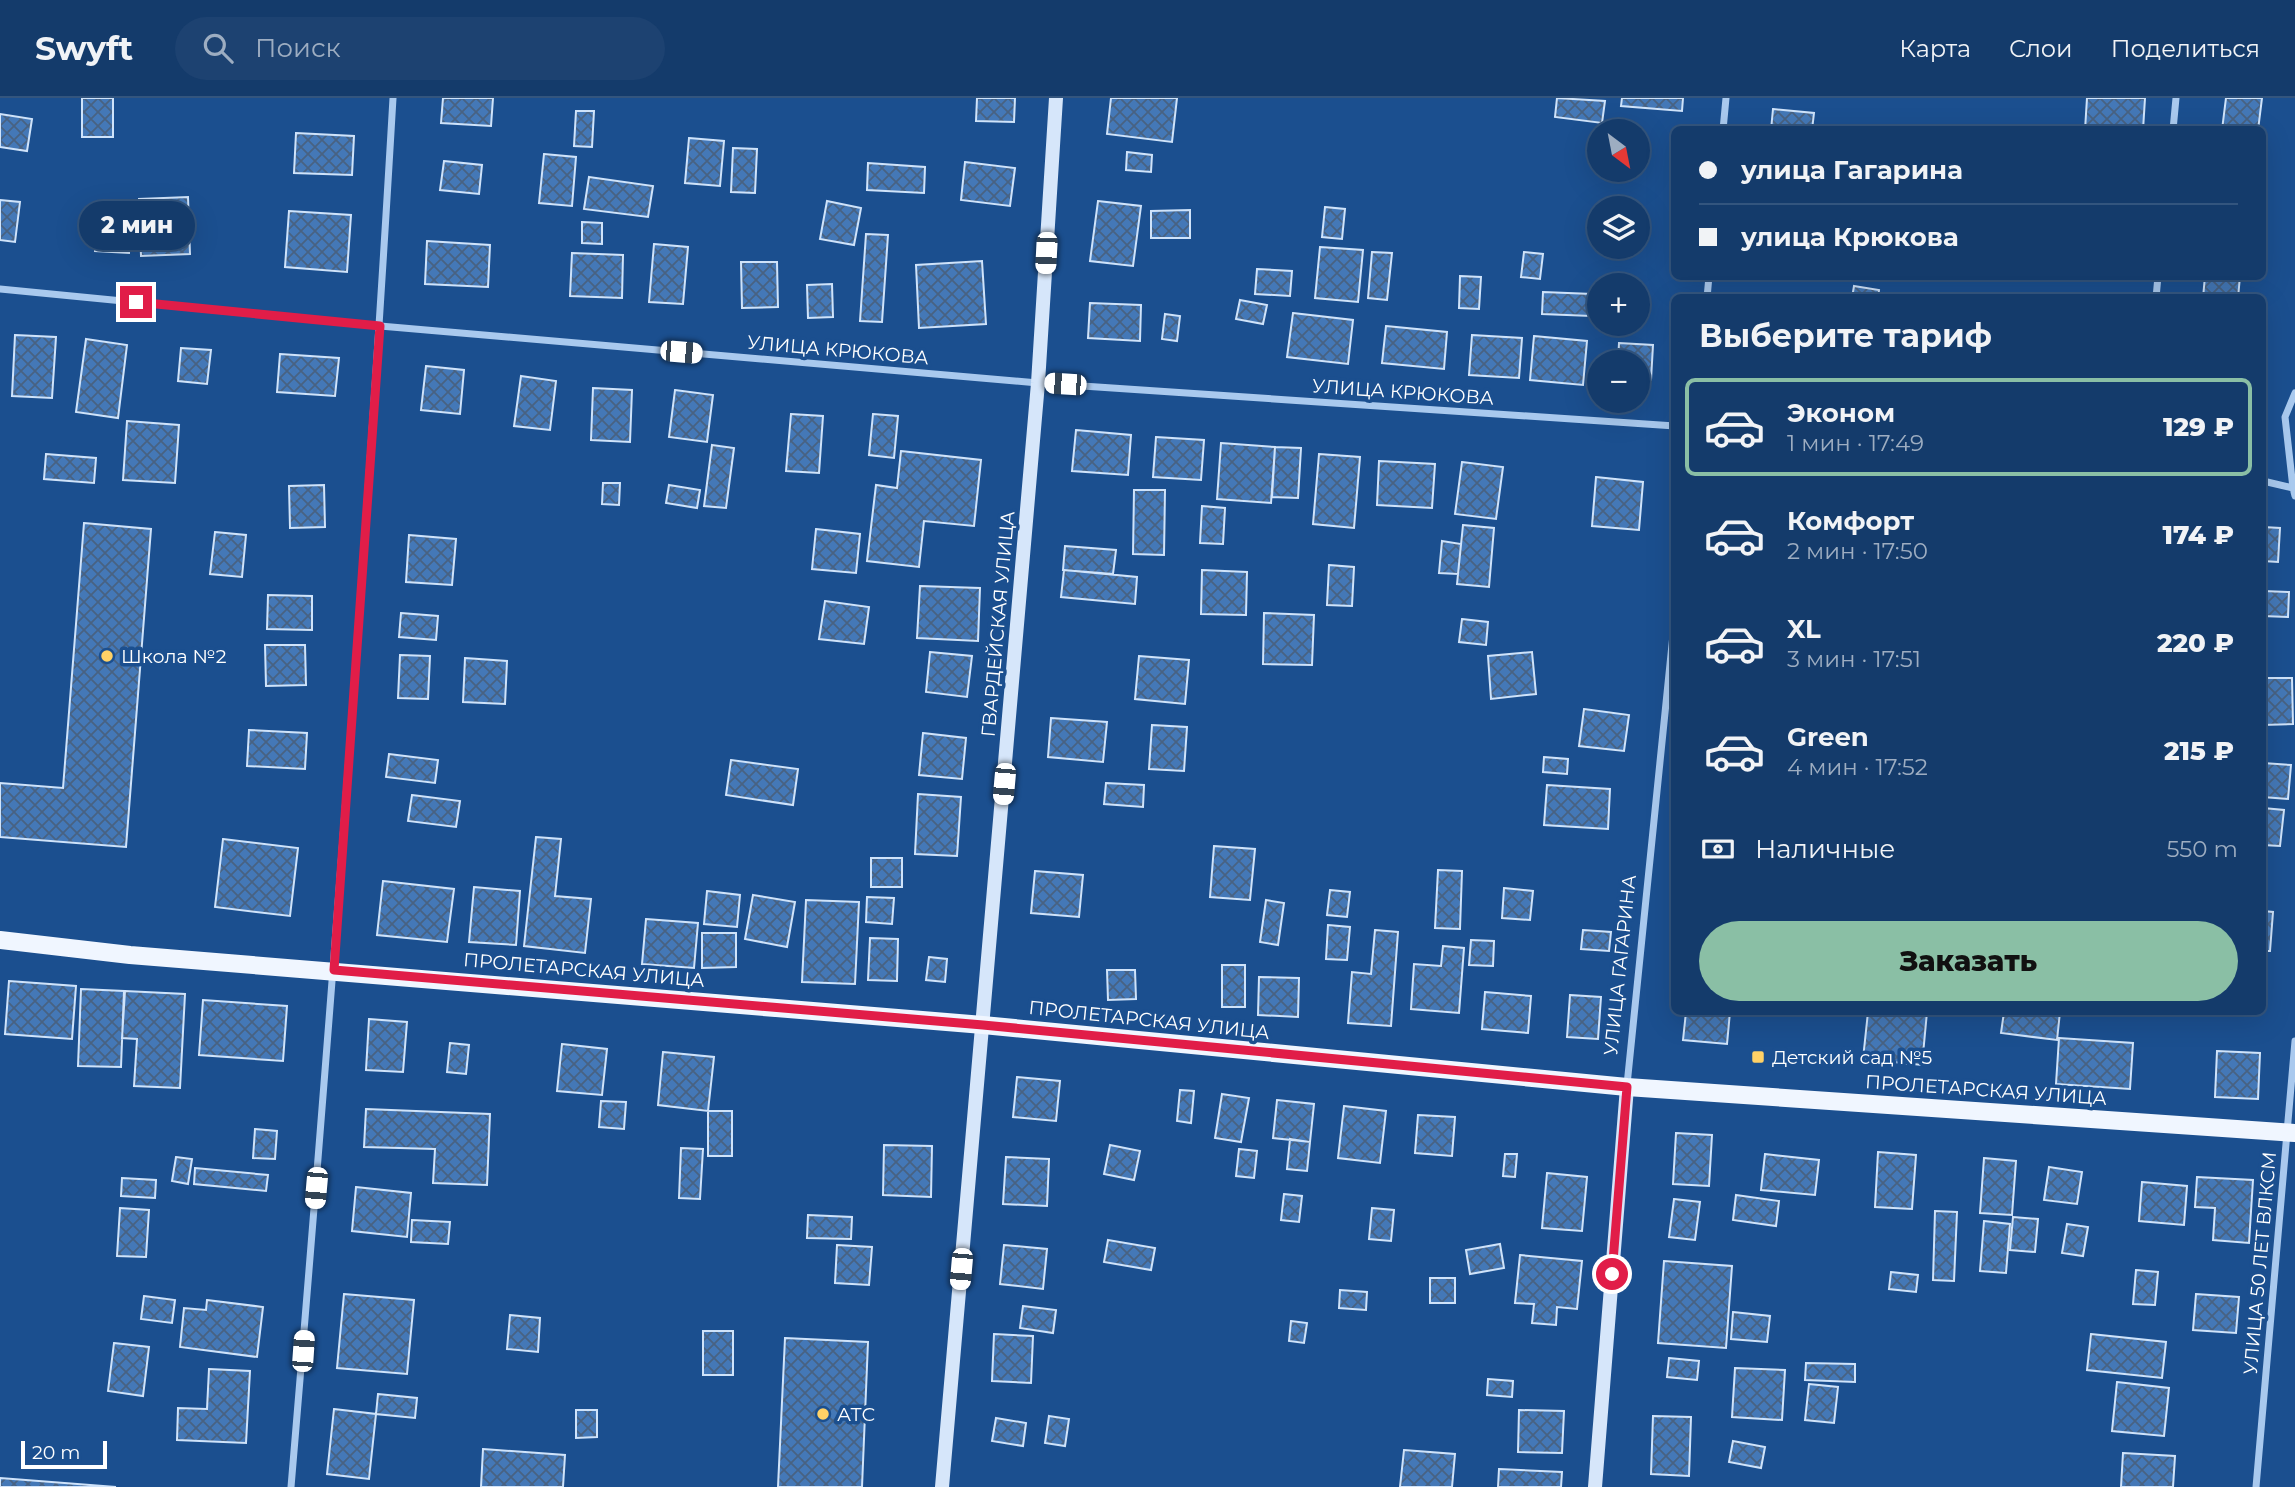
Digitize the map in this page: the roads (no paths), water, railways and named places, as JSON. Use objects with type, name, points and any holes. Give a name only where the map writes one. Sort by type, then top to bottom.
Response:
[{"type":"main road","name":"ПРОЛЕТАРСКАЯ УЛИЦА","points":[[0,940],[130,955],[983,1025],[1627,1087],[2291,1133]]},
{"type":"street","points":[[291,1487],[334,970],[380,326],[393,98]]},
{"type":"street","name":"ГВАРДЕЙСКАЯ УЛИЦА","points":[[942,1487],[1038,383],[1056,98]]},
{"type":"street","points":[[1723,126],[1726,98]]},
{"type":"street","points":[[2173,126],[2176,98]]},
{"type":"street","name":"УЛИЦА КРЮКОВА","points":[[0,289],[380,326],[1038,383],[1671,426]]},
{"type":"street","points":[[2266,482],[2294,492],[2284,417],[2295,393]]},
{"type":"street","name":"УЛИЦА ГАГАРИНА","points":[[1595,1487],[1627,1087],[1671,654]]},
{"type":"street","name":"УЛИЦА 50 ЛЕТ ВЛКСМ","points":[[2256,1487],[2291,1133],[2295,1041]]},
{"type":"place","name":"Школа №2","points":[[107,656]]},
{"type":"place","name":"Детский сад №5","points":[[1758,1057]]},
{"type":"place","name":"АТС","points":[[823,1414]]}]
